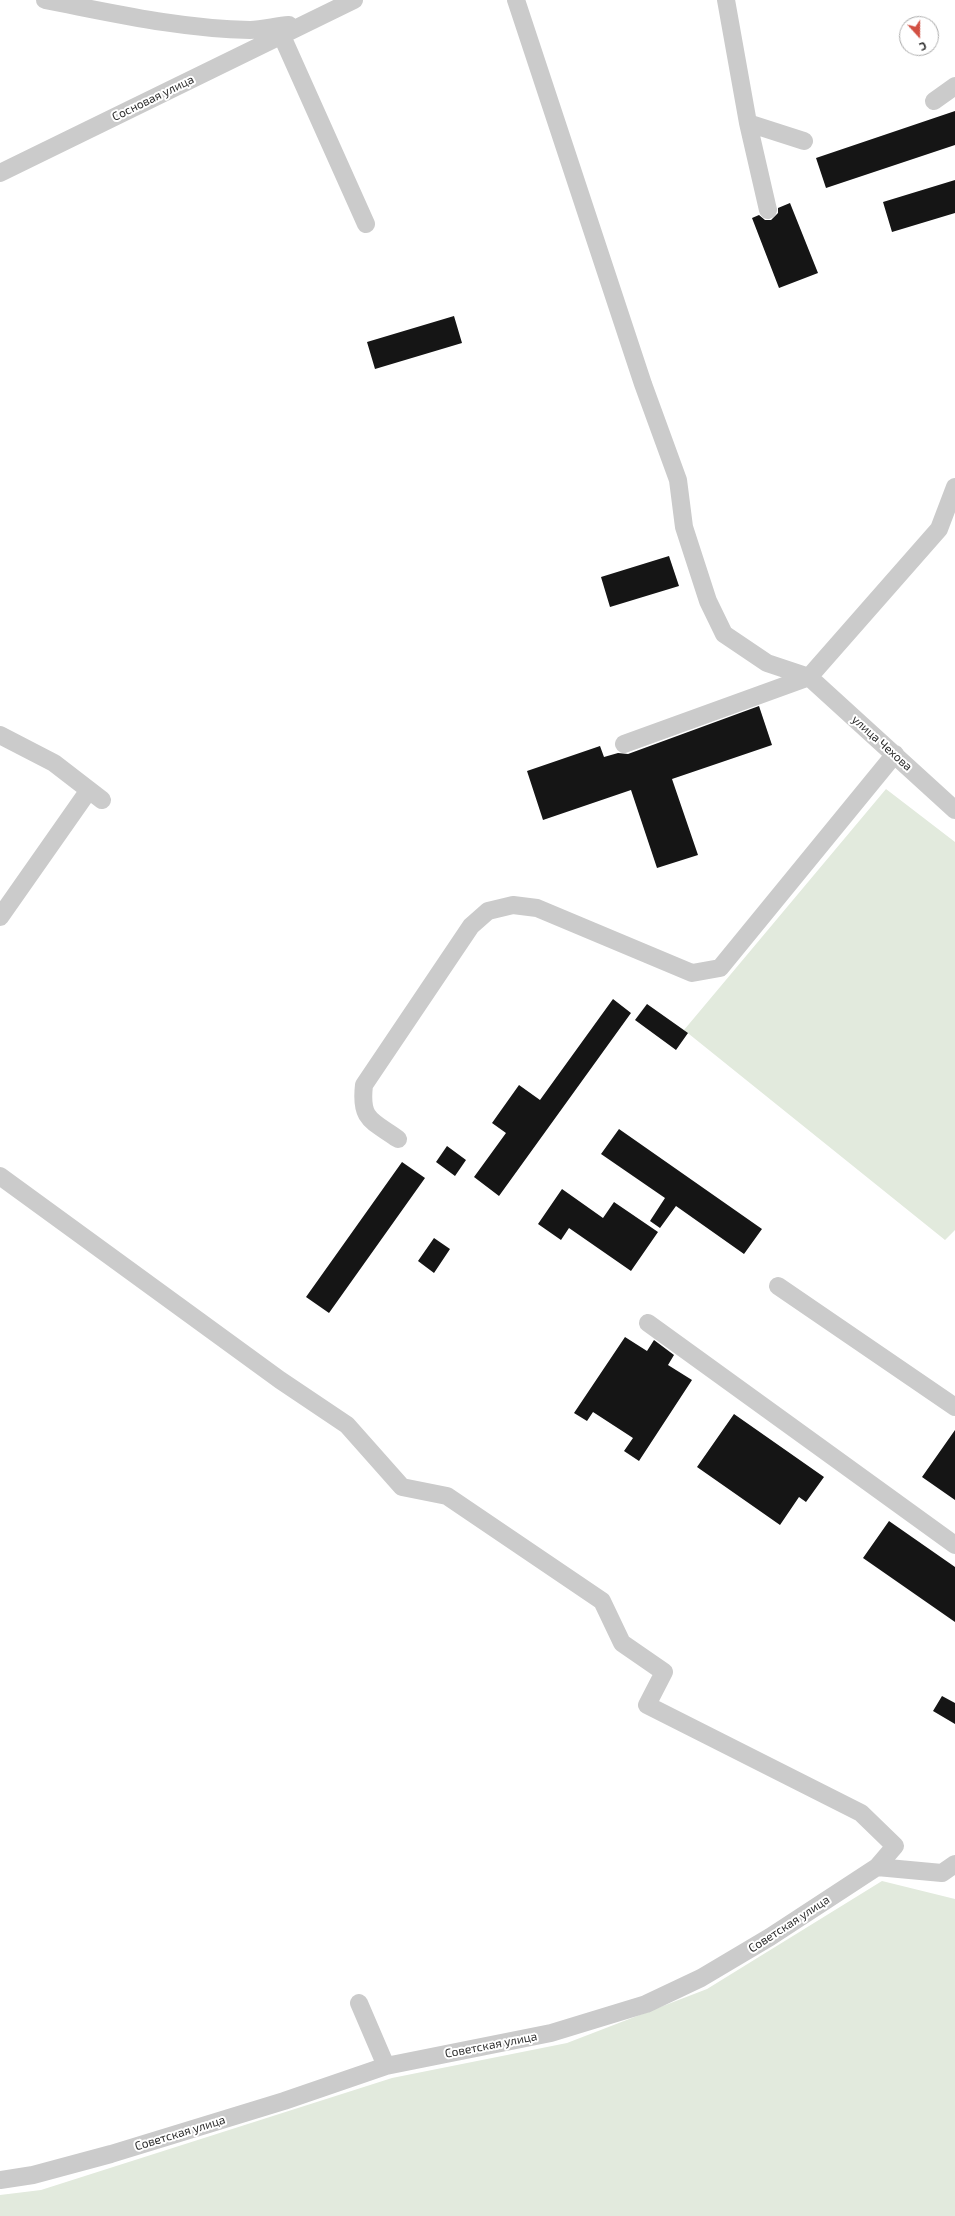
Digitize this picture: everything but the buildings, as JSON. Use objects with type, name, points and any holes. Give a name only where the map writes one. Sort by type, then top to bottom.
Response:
[{"type":"street","name":"Сосновая улица","points":[[46,0],[138,18],[205,27],[251,30],[305,22]]},
{"type":"street","name":"Сосновая улица","points":[[0,172],[305,22],[354,0]]},
{"type":"street","points":[[516,0],[643,384],[678,480],[684,527],[708,601],[724,634],[767,663],[809,677]]},
{"type":"street","points":[[726,0],[748,123],[768,210]]},
{"type":"street","points":[[281,34],[366,224]]},
{"type":"street","points":[[934,101],[955,86]]},
{"type":"street","points":[[748,123],[804,141]]},
{"type":"street","points":[[624,744],[809,677],[939,529],[955,487]]},
{"type":"street","name":"улица Чехова","points":[[809,677],[955,810]]},
{"type":"street","points":[[0,735],[54,763],[96,795],[0,917]]},
{"type":"street","points":[[398,1138],[368,1118],[362,1103],[364,1085],[471,926],[488,911],[513,905],[536,908],[692,973],[720,968],[895,754]]},
{"type":"street","name":"Советская улица","points":[[0,1176],[280,1380],[348,1425],[402,1487],[447,1496],[602,1601],[622,1643],[664,1672],[647,1706],[861,1813],[895,1846],[876,1867],[770,1937],[701,1978],[646,2004],[551,2033],[386,2066],[284,2101],[111,2154],[33,2176],[0,2180]]},
{"type":"street","points":[[778,1286],[955,1407]]},
{"type":"street","points":[[648,1323],[955,1545]]},
{"type":"street","points":[[876,1867],[951,1871]]},
{"type":"street","points":[[359,2003],[386,2066]]},
{"type":"shaded area","points":[[886,789],[955,842],[955,1230],[945,1240],[684,1030]]},
{"type":"shaded area","points":[[882,1881],[955,1899],[955,2216],[0,2216],[0,2195],[41,2190],[392,2078],[567,2043],[707,1989]]}]
